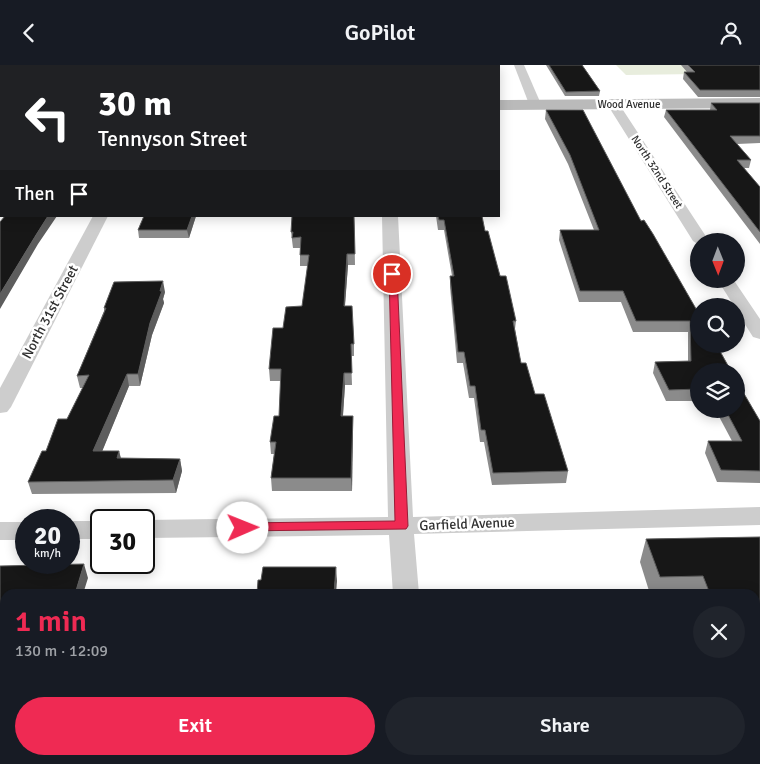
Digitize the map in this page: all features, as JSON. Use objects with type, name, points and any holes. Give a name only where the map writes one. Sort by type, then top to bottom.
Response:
[{"type":"street","points":[[519,65],[535,104]]},
{"type":"street","name":"North 32nd Street","points":[[613,103],[696,233]]},
{"type":"street","name":"Wood Avenue","points":[[500,105],[760,103]]},
{"type":"street","name":"North 31st Street","points":[[0,407],[100,217]]},
{"type":"street","points":[[390,217],[406,589]]},
{"type":"street","points":[[731,288],[760,333]]},
{"type":"street","name":"Garfield Avenue","points":[[155,529],[402,526],[760,516]]},
{"type":"street","points":[[0,531],[15,531]]},
{"type":"green space","points":[[616,65],[688,65],[697,74],[626,75]]},
{"type":"building","points":[[549,65],[582,65],[600,91],[566,92]]},
{"type":"building","points":[[688,65],[760,65],[760,90],[700,90],[684,72],[695,72]]},
{"type":"building","points":[[711,103],[760,103],[760,136],[730,136],[751,160],[737,160],[760,187],[760,232],[666,110],[717,110]]},
{"type":"building","points":[[546,110],[583,110],[641,221],[644,220],[653,234],[690,298],[690,321],[636,321],[623,291],[580,291],[560,230],[599,230],[570,155]]},
{"type":"building","points":[[4,217],[47,217],[0,294],[0,222]]},
{"type":"building","points":[[144,217],[192,217],[187,230],[138,230]]},
{"type":"building","points":[[292,217],[354,217],[355,254],[347,254],[344,306],[352,306],[354,344],[351,344],[352,373],[344,373],[341,416],[353,416],[351,478],[271,478],[276,442],[270,442],[274,416],[279,416],[281,369],[269,369],[273,328],[283,328],[286,307],[302,306],[309,255],[300,255],[301,237],[292,238],[293,232],[291,232]]},
{"type":"building","points":[[438,217],[482,217],[485,231],[488,231],[500,276],[506,276],[516,321],[513,321],[521,363],[526,363],[535,394],[544,394],[568,471],[493,473],[485,430],[481,430],[475,386],[470,386],[464,352],[458,352],[450,276],[454,276],[444,220],[439,220]]},
{"type":"building","points":[[163,281],[160,291],[162,291],[150,323],[138,374],[127,374],[93,451],[119,451],[117,458],[180,459],[173,480],[28,482],[42,451],[46,451],[58,419],[67,419],[89,375],[77,376],[106,308],[104,308],[114,282]]},
{"type":"building","points":[[691,353],[721,353],[727,363],[690,363],[690,389],[669,390],[655,362],[691,361]]},
{"type":"building","points":[[745,395],[760,421],[760,471],[721,470],[708,441],[742,441],[730,418],[745,418]]},
{"type":"building","points":[[760,537],[760,589],[708,589],[703,576],[660,577],[646,539]]},
{"type":"building","points":[[80,564],[84,564],[76,589],[0,589],[0,566],[15,566],[15,574],[80,574]]},
{"type":"building","points":[[263,567],[336,567],[334,589],[257,589],[258,580],[261,580]]},
{"type":"route","points":[[243,528],[402,526],[392,274]]}]
